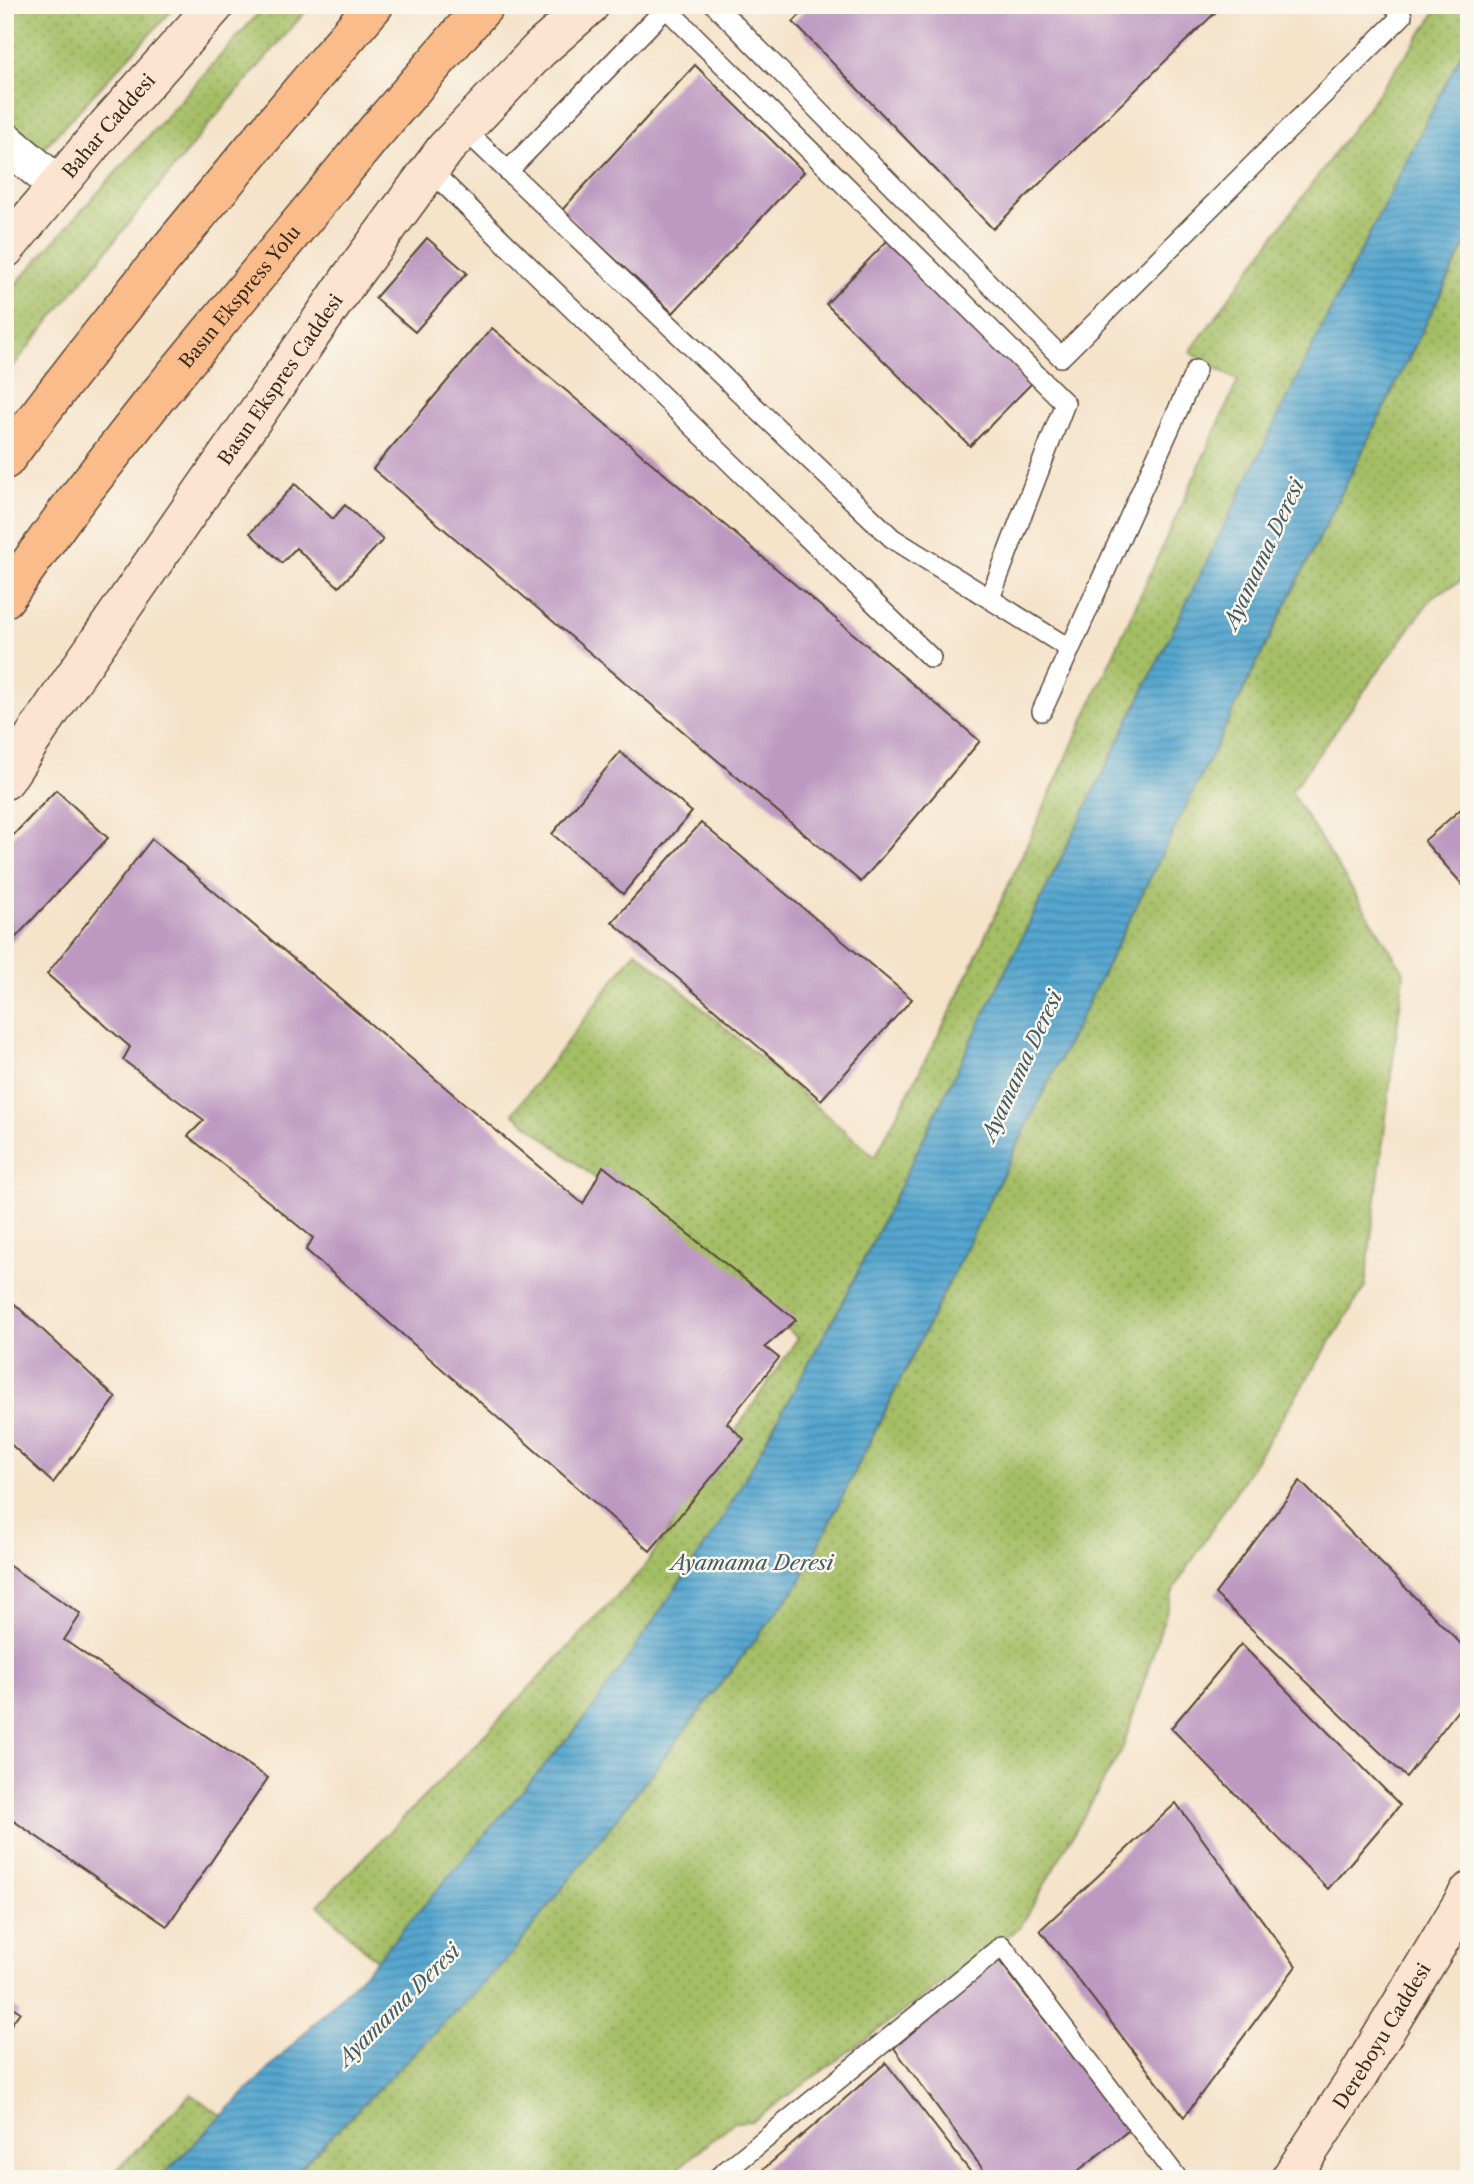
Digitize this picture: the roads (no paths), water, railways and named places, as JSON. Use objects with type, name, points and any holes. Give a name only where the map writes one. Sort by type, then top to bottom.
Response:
[{"type":"highway","points":[[5,460],[56,391],[207,204],[374,5]]},
{"type":"highway","name":"Basın Ekspress Yolu","points":[[5,598],[69,509],[155,399],[368,141],[485,5]]},
{"type":"main road","name":"Bahar Caddesi","points":[[5,249],[107,127],[215,5]]},
{"type":"main road","name":"Basın Ekspres Caddesi","points":[[5,780],[351,277],[446,148],[540,49],[590,5]]},
{"type":"main road","name":"Dereboyu Caddesi","points":[[1290,2179],[1358,2076],[1469,1892]]},
{"type":"street","points":[[5,141],[58,186]]},
{"type":"lane","points":[[715,5],[1061,357],[1402,16],[1393,5]]},
{"type":"lane","points":[[508,171],[664,7],[1065,403],[990,598]]},
{"type":"lane","points":[[464,129],[891,537],[1070,649]]},
{"type":"lane","points":[[430,170],[930,658]]},
{"type":"lane","points":[[1042,711],[1196,370]]},
{"type":"lane","points":[[716,2179],[1002,1946],[1178,2179]]},
{"type":"water","name":"Ayamama Deresi","points":[[1469,38],[1469,237],[800,1582],[510,1956],[289,2179],[159,2179],[377,1960],[592,1710],[718,1527],[845,1298],[1326,319]]}]
